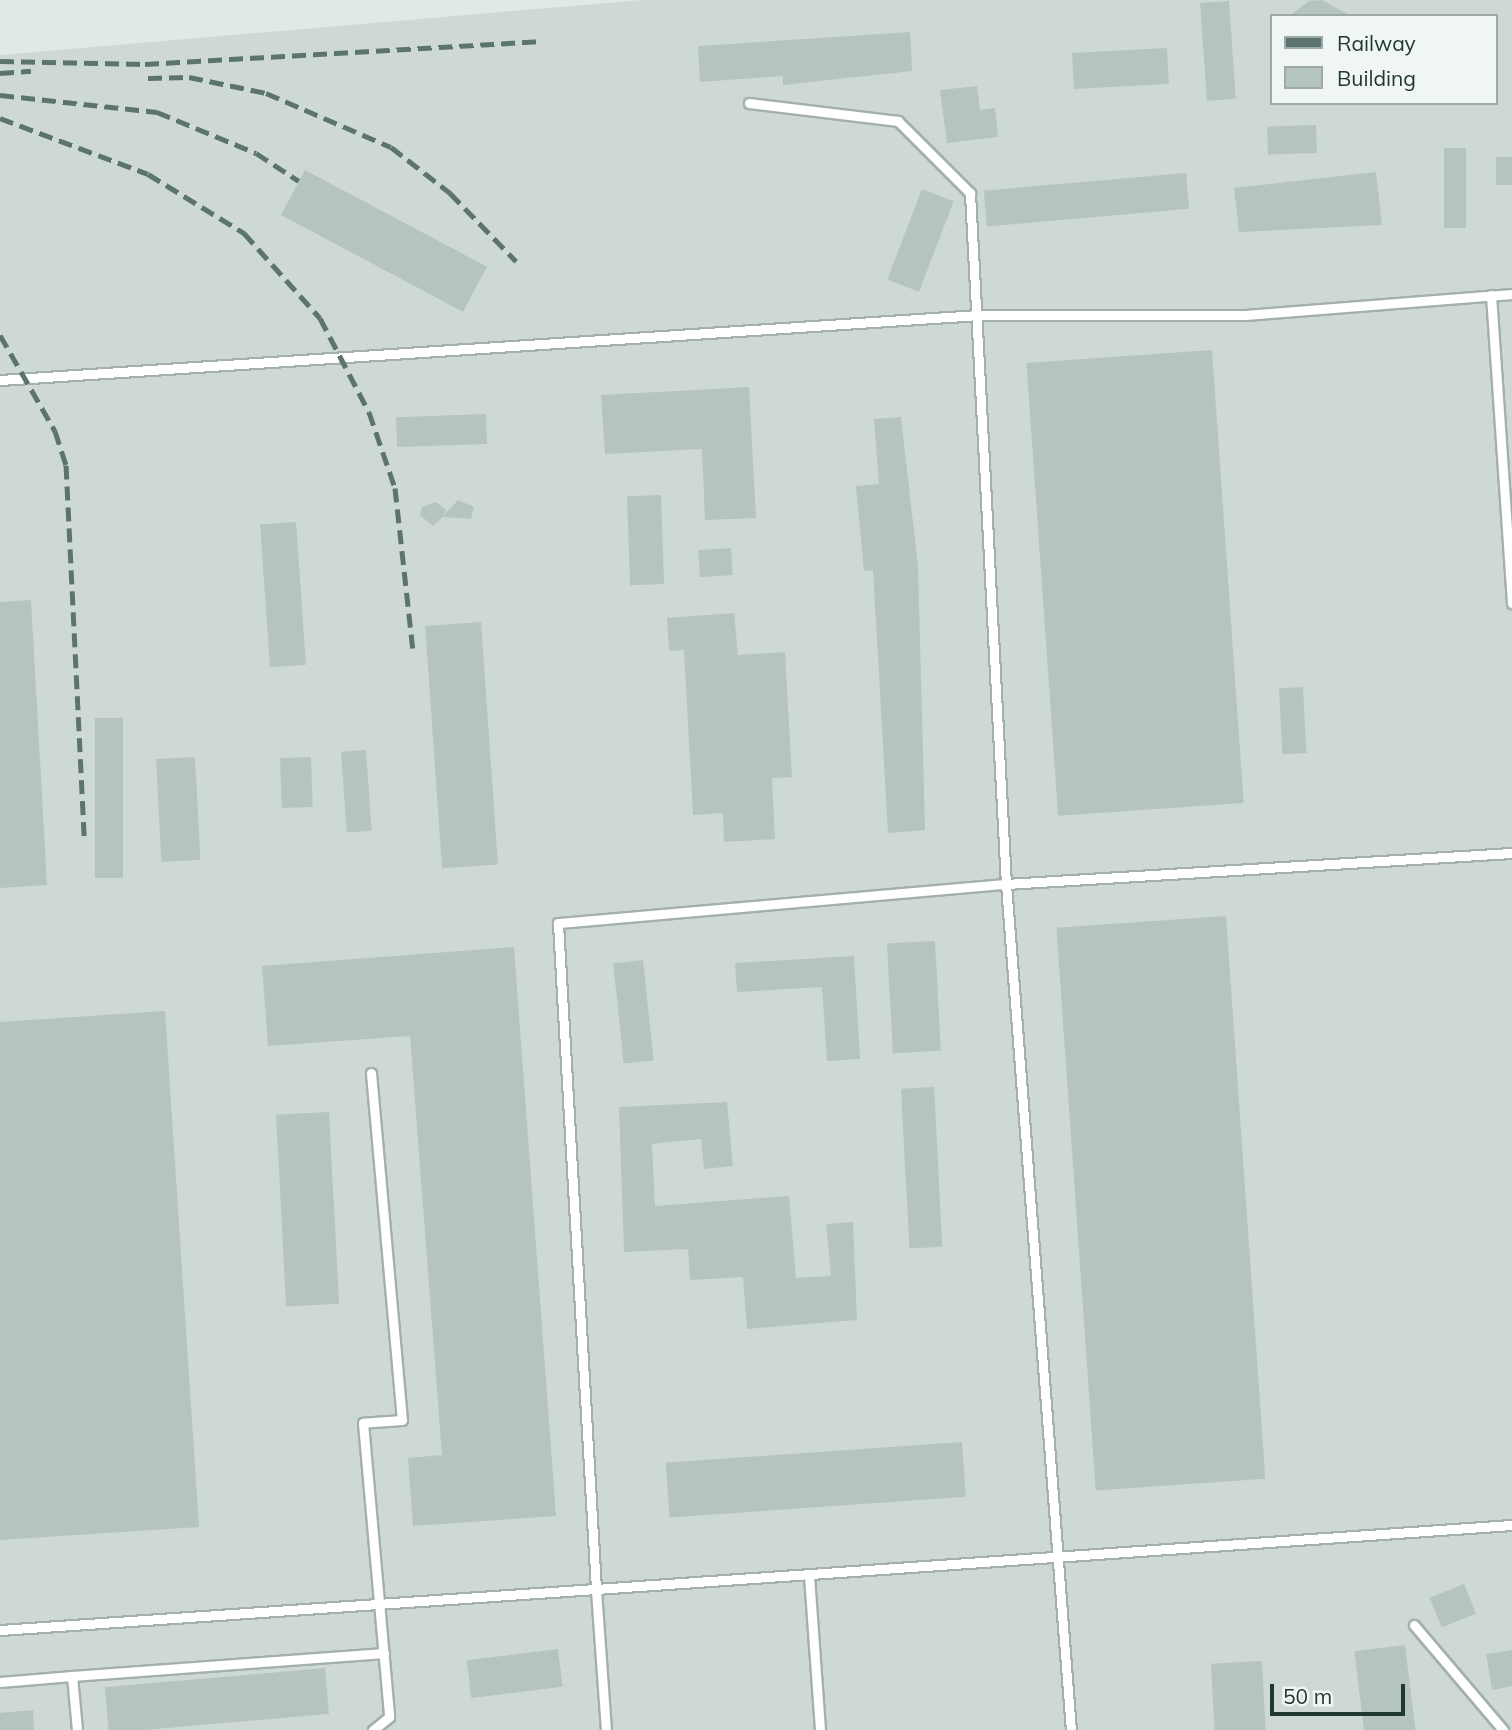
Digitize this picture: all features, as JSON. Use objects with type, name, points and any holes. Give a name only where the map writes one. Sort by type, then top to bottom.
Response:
[{"type":"lane","points":[[749,103],[898,121],[954,171],[970,193],[1006,884],[1071,1730]]},
{"type":"lane","points":[[0,380],[978,315],[1245,315],[1512,294]]},
{"type":"lane","points":[[1491,295],[1512,603]]},
{"type":"lane","points":[[606,1730],[558,923],[1006,884],[1512,853]]},
{"type":"lane","points":[[371,1073],[402,1420],[363,1423],[389,1717],[373,1730]]},
{"type":"lane","points":[[0,1630],[1058,1560],[1512,1525]]},
{"type":"lane","points":[[809,1576],[820,1730]]},
{"type":"lane","points":[[1414,1625],[1503,1730]]},
{"type":"lane","points":[[0,1682],[384,1653]]},
{"type":"lane","points":[[72,1676],[77,1730]]},
{"type":"shaded area","points":[[642,0],[1512,0],[1512,1730],[0,1730],[0,55]]},
{"type":"building","points":[[1322,0],[1347,14],[1292,14],[1309,1]]},
{"type":"building","points":[[1229,1],[1236,99],[1207,101],[1200,3]]},
{"type":"building","points":[[910,32],[912,71],[783,85],[783,76],[700,82],[698,46]]},
{"type":"building","points":[[1167,48],[1169,84],[1074,89],[1072,53]]},
{"type":"building","points":[[977,86],[980,110],[995,108],[998,137],[947,143],[940,90]]},
{"type":"building","points":[[1316,125],[1317,153],[1268,155],[1267,127]]},
{"type":"building","points":[[1444,148],[1466,148],[1466,228],[1444,228]]},
{"type":"building","points":[[1496,157],[1512,157],[1512,185],[1496,185]]},
{"type":"building","points":[[305,170],[487,267],[463,312],[281,215]]},
{"type":"building","points":[[1376,172],[1382,225],[1239,232],[1234,188]]},
{"type":"building","points":[[1186,173],[1189,209],[987,227],[984,191]]},
{"type":"building","points":[[922,189],[954,201],[919,292],[887,280]]},
{"type":"building","points":[[1212,350],[1244,803],[1058,816],[1026,363]]},
{"type":"building","points":[[749,387],[756,518],[705,520],[702,449],[605,454],[601,395]]},
{"type":"building","points":[[486,414],[487,444],[397,447],[396,417]]},
{"type":"building","points":[[901,417],[918,566],[925,830],[888,833],[873,570],[864,571],[856,486],[879,484],[874,419]]},
{"type":"building","points":[[661,495],[664,584],[630,585],[627,496]]},
{"type":"building","points":[[458,500],[474,507],[471,519],[443,517],[433,526],[420,515],[422,507],[436,502],[446,510],[443,516]]},
{"type":"building","points":[[296,522],[306,665],[270,667],[260,525]]},
{"type":"building","points":[[731,548],[733,575],[700,577],[698,550]]},
{"type":"building","points":[[31,600],[47,885],[0,888],[0,602]]},
{"type":"building","points":[[734,613],[738,655],[785,652],[792,777],[772,778],[775,839],[724,842],[723,813],[693,815],[684,650],[669,651],[667,618]]},
{"type":"building","points":[[481,622],[498,864],[442,868],[425,626]]},
{"type":"building","points":[[1303,687],[1306,753],[1282,754],[1279,688]]},
{"type":"building","points":[[95,718],[123,718],[123,878],[95,878]]},
{"type":"building","points":[[366,750],[372,831],[347,833],[341,752]]},
{"type":"building","points":[[195,757],[200,860],[161,862],[156,759]]},
{"type":"building","points":[[311,757],[313,807],[282,808],[280,758]]},
{"type":"building","points":[[1226,916],[1265,1479],[1096,1490],[1056,928]]},
{"type":"building","points":[[935,941],[941,1051],[893,1053],[887,944]]},
{"type":"building","points":[[514,947],[556,1516],[413,1526],[408,1458],[442,1455],[410,1036],[268,1046],[262,966]]},
{"type":"building","points":[[854,956],[860,1059],[827,1061],[822,987],[737,992],[735,963]]},
{"type":"building","points":[[643,960],[654,1060],[624,1064],[613,963]]},
{"type":"building","points":[[165,1011],[199,1527],[0,1540],[0,1022]]},
{"type":"building","points":[[934,1087],[942,1247],[909,1249],[901,1089]]},
{"type":"building","points":[[727,1102],[733,1166],[704,1169],[701,1139],[652,1144],[655,1206],[789,1196],[796,1278],[831,1276],[826,1224],[853,1222],[857,1320],[747,1329],[743,1277],[690,1280],[688,1249],[624,1252],[619,1107]]},
{"type":"building","points":[[329,1112],[339,1304],[286,1307],[276,1115]]},
{"type":"building","points":[[962,1442],[966,1497],[670,1518],[666,1463]]},
{"type":"building","points":[[1464,1584],[1476,1614],[1442,1628],[1430,1598]]},
{"type":"building","points":[[1405,1645],[1415,1730],[1364,1730],[1354,1651]]},
{"type":"building","points":[[558,1649],[563,1687],[471,1698],[467,1660]]},
{"type":"building","points":[[1512,1650],[1512,1686],[1492,1690],[1486,1654]]},
{"type":"building","points":[[1262,1661],[1266,1730],[1215,1730],[1211,1664]]},
{"type":"building","points":[[325,1668],[329,1714],[144,1730],[109,1730],[105,1687]]},
{"type":"building","points":[[33,1710],[34,1730],[0,1730],[0,1713]]},
{"type":"railway","points":[[0,61],[145,64],[542,41]]},
{"type":"railway","points":[[0,73],[31,71]]},
{"type":"railway","points":[[148,78],[189,77],[266,93],[391,147],[450,193],[516,261]]},
{"type":"railway","points":[[0,95],[157,112],[256,153],[299,181]]},
{"type":"railway","points":[[0,118],[148,174],[244,233],[320,318],[369,412],[395,488],[413,650]]},
{"type":"railway","points":[[0,335],[55,431],[66,465],[84,838]]}]
